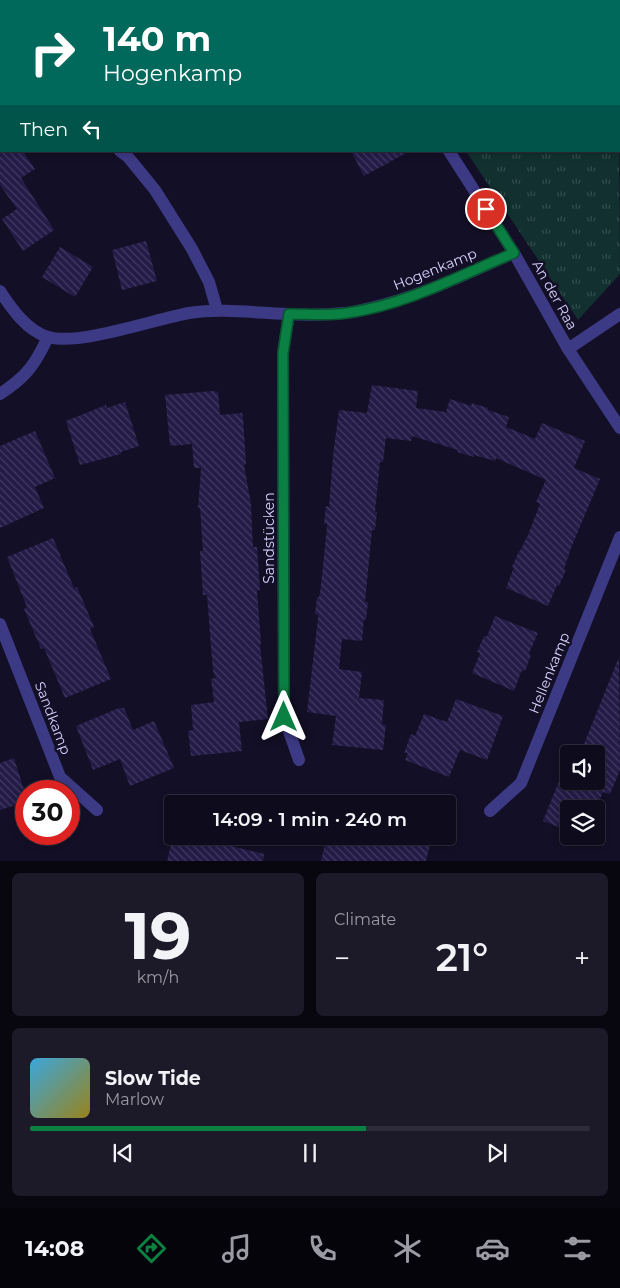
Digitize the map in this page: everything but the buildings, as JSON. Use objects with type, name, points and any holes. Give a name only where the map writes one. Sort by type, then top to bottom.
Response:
[{"type":"street","points":[[121,152],[128,157],[154,190],[192,249],[209,282],[217,310]]},
{"type":"street","name":"An der Raa","points":[[450,152],[514,253],[568,349],[620,428]]},
{"type":"street","name":"Hogenkamp","points":[[0,291],[14,313],[30,327],[48,337],[70,338],[95,335],[190,313],[217,310],[289,314],[346,314],[390,304],[514,253]]},
{"type":"street","name":"Sandstücken","points":[[289,314],[283,353],[284,717],[299,760]]},
{"type":"street","points":[[568,349],[620,314]]},
{"type":"street","points":[[0,394],[29,372],[48,337]]},
{"type":"street","name":"Hellenkamp","points":[[490,811],[521,783],[620,537]]},
{"type":"street","name":"Sandkamp","points":[[0,624],[60,777],[96,810]]},
{"type":"green space","points":[[467,152],[619,152],[620,274],[578,320]]},
{"type":"route","points":[[284,717],[283,353],[289,314],[346,314],[390,304],[514,253],[486,209]]}]
